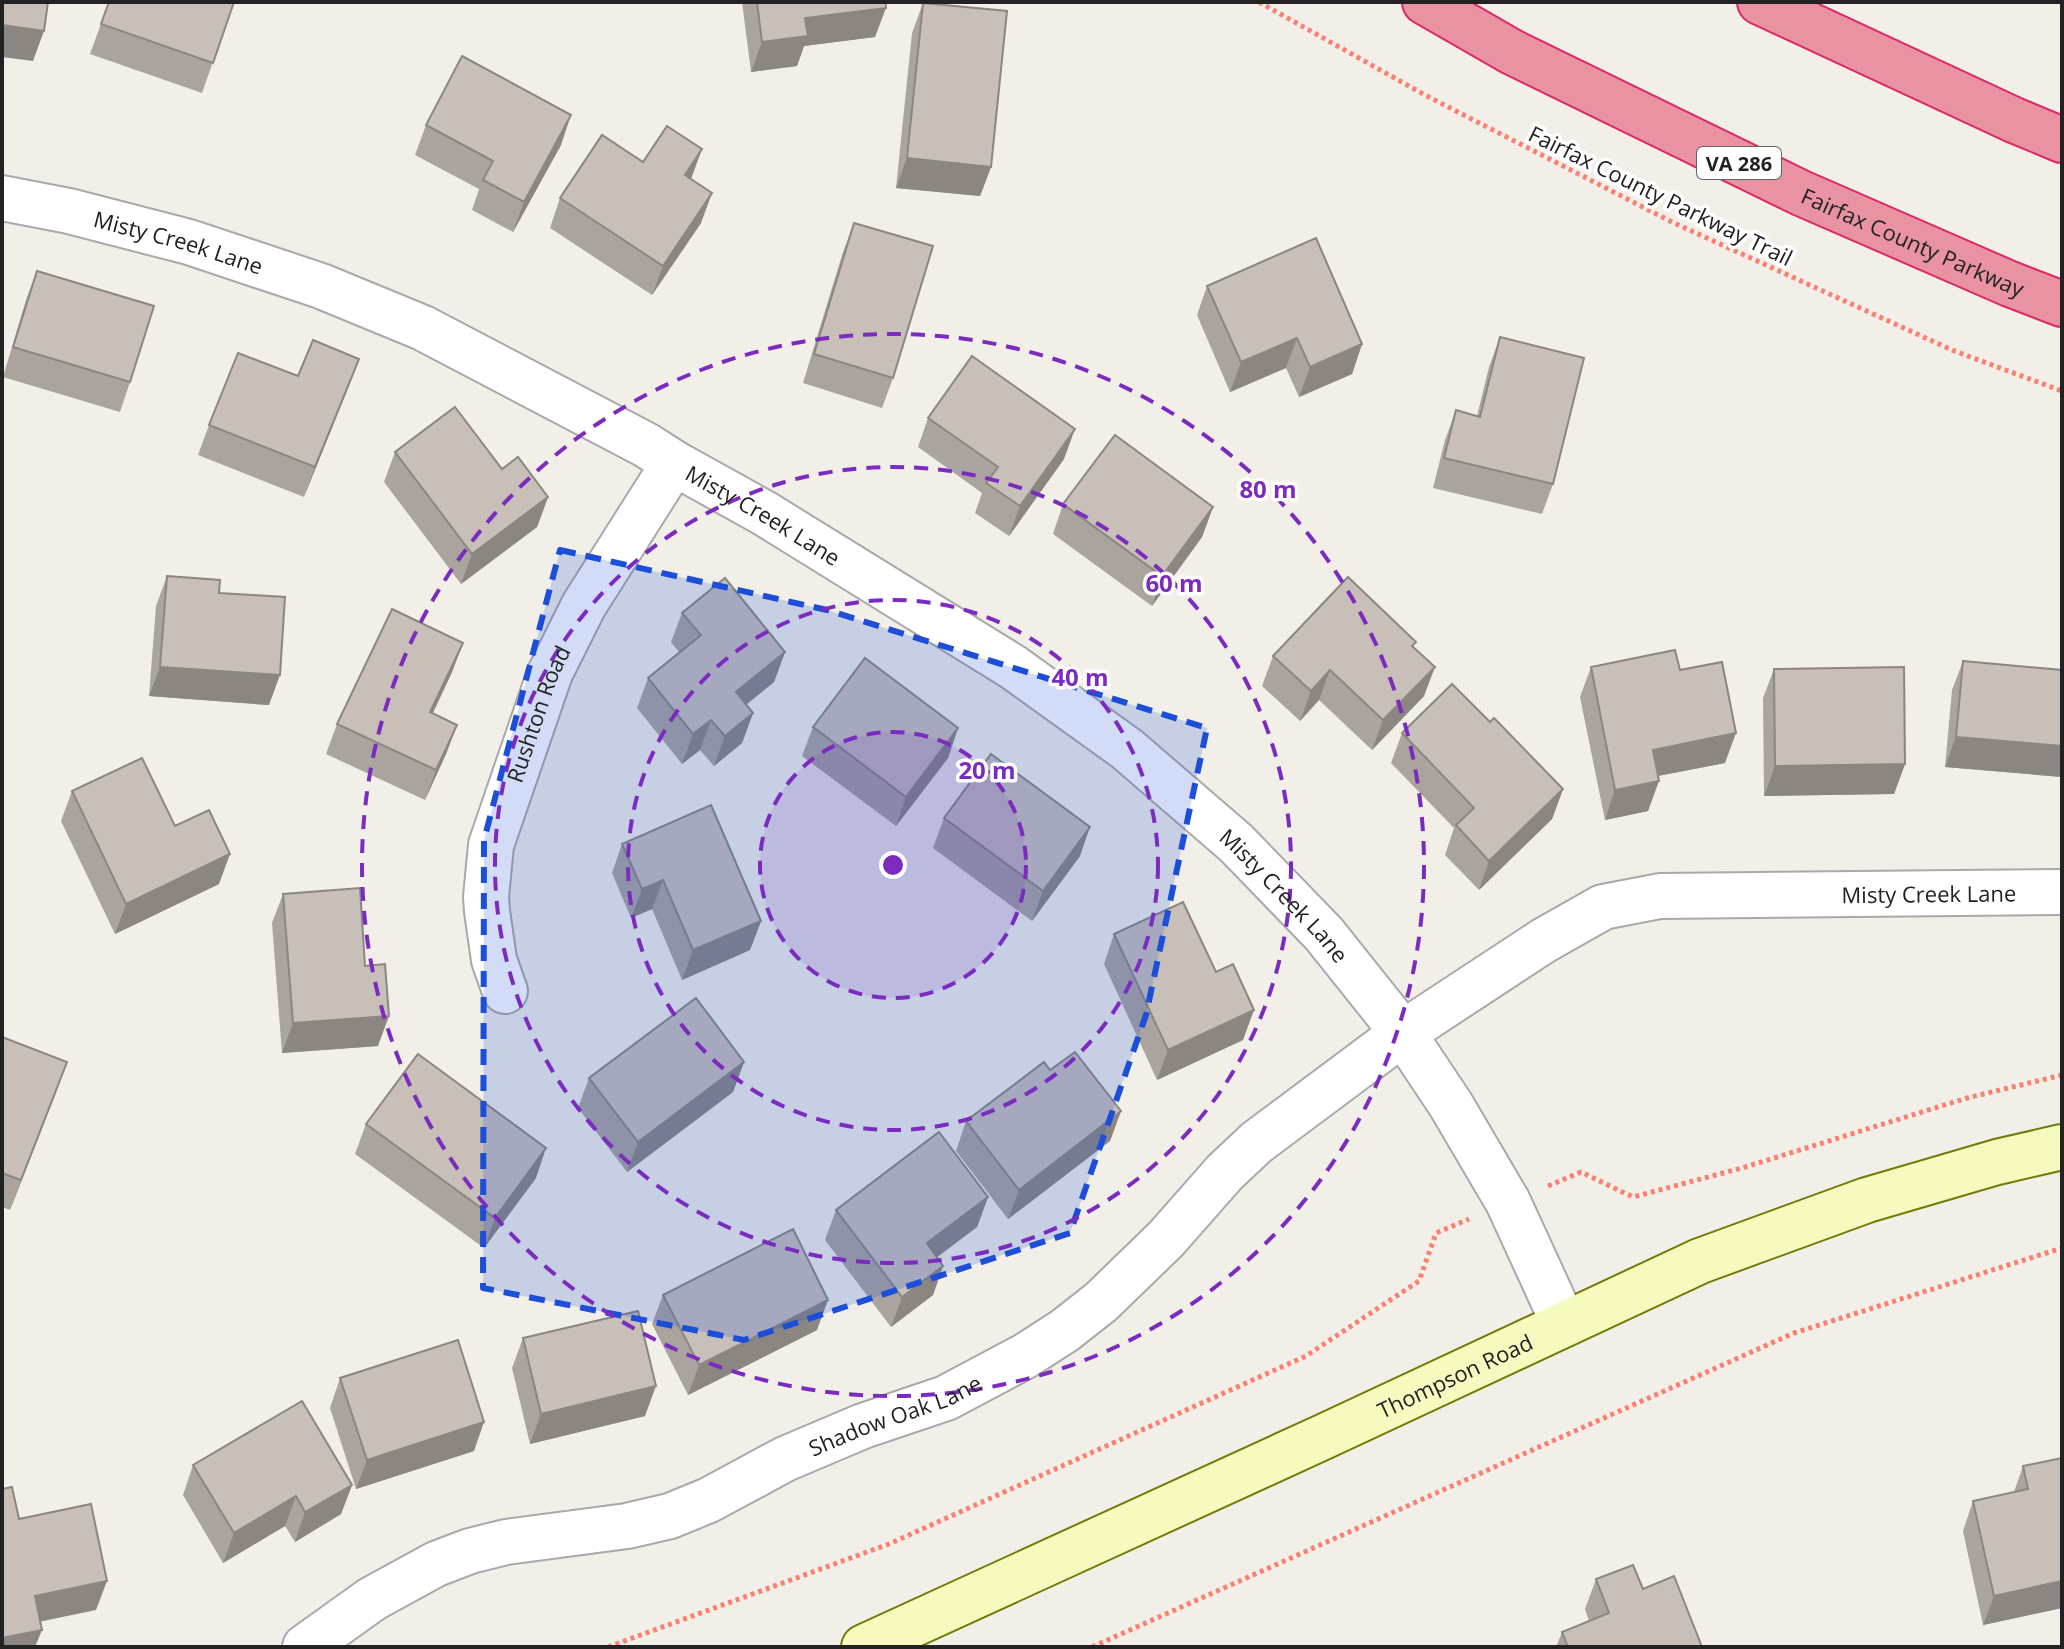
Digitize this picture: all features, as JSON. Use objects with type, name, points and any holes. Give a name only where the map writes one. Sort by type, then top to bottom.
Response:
[{"type":"highway","name":"Fairfax County Parkway","points":[[1425,2],[1512,52],[1801,193],[2062,304]]},
{"type":"highway","points":[[1760,2],[2062,140]]},
{"type":"street","name":"Misty Creek Lane","points":[[2,198],[69,211],[189,242],[321,286],[423,328],[646,445],[764,513],[1000,659],[1127,749],[1236,843],[1324,934],[1403,1033],[1451,1105],[1508,1202],[1564,1324]]},
{"type":"street","name":"Rushton Road","points":[[505,991],[494,960],[487,911],[491,845],[550,673],[584,605],[674,463]]},
{"type":"street","name":"Misty Creek Lane","points":[[1403,1033],[1543,941],[1603,907],[1660,896],[2062,892]]},
{"type":"street","name":"Shadow Oak Lane","points":[[305,1647],[372,1599],[436,1564],[506,1542],[627,1526],[670,1516],[709,1500],[785,1459],[863,1426],[946,1398],[1025,1356],[1101,1302],[1166,1239],[1225,1172],[1257,1142],[1403,1033]]},
{"type":"street","name":"Thompson Road","points":[[864,1647],[1700,1261],[1867,1200],[1997,1162],[2062,1147]]},
{"type":"path","name":"Fairfax County Parkway Trail","points":[[1259,2],[1425,95],[1672,222],[1952,350],[2062,391]]},
{"type":"path","points":[[608,1647],[889,1544],[1306,1356],[1419,1281],[1436,1233],[1581,1172],[1633,1197],[1742,1168],[1967,1098],[2062,1075]]},
{"type":"path","points":[[1092,1647],[1794,1333],[2062,1248]]},
{"type":"highlighted area","points":[[560,550],[827,610],[1207,728],[1146,1015],[1070,1233],[744,1340],[483,1288],[484,840]]},
{"type":"building","points":[[2,2],[48,2],[44,31],[2,25]]},
{"type":"building","points":[[109,2],[234,2],[213,63],[101,24]]},
{"type":"building","points":[[757,2],[886,2],[886,8],[805,18],[808,36],[762,42]]},
{"type":"building","points":[[923,3],[1007,11],[991,167],[907,158]]},
{"type":"building","points":[[462,56],[571,115],[524,202],[483,180],[493,161],[426,125]]},
{"type":"building","points":[[667,126],[702,149],[685,175],[712,193],[663,266],[560,198],[602,135],[643,162]]},
{"type":"building","points":[[854,223],[933,246],[893,378],[814,354]]},
{"type":"building","points":[[1316,238],[1362,344],[1310,367],[1297,338],[1241,362],[1207,286]]},
{"type":"building","points":[[37,271],[154,306],[130,382],[13,347]]},
{"type":"building","points":[[1500,337],[1584,358],[1553,484],[1444,458],[1456,410],[1480,417]]},
{"type":"building","points":[[313,340],[359,359],[315,467],[209,425],[238,353],[298,376]]},
{"type":"building","points":[[972,356],[1075,429],[1020,506],[986,483],[998,467],[928,418]]},
{"type":"building","points":[[455,407],[502,469],[518,457],[548,497],[472,554],[395,452]]},
{"type":"building","points":[[1115,435],[1213,507],[1162,576],[1063,504]]},
{"type":"building","points":[[167,576],[220,580],[219,593],[285,597],[280,675],[160,667]]},
{"type":"building","points":[[1348,577],[1416,642],[1412,646],[1435,667],[1383,720],[1330,670],[1311,691],[1273,656]]},
{"type":"building","points":[[725,578],[785,652],[736,692],[753,713],[725,736],[711,720],[693,734],[648,678],[701,635],[682,613]]},
{"type":"building","points":[[392,609],[463,643],[430,712],[457,725],[436,770],[337,724]]},
{"type":"building","points":[[1675,650],[1680,670],[1722,662],[1736,733],[1653,750],[1659,781],[1615,790],[1591,667]]},
{"type":"building","points":[[865,658],[958,728],[906,797],[813,727]]},
{"type":"building","points":[[1963,661],[2062,670],[2062,746],[1956,737]]},
{"type":"building","points":[[1904,667],[1905,764],[1775,766],[1774,669]]},
{"type":"building","points":[[1452,684],[1490,722],[1494,718],[1563,789],[1489,861],[1456,825],[1474,808],[1402,733]]},
{"type":"building","points":[[991,754],[1090,827],[1043,891],[944,818]]},
{"type":"building","points":[[142,758],[175,826],[209,810],[230,854],[126,904],[72,791]]},
{"type":"building","points":[[711,805],[761,921],[693,950],[663,880],[642,889],[622,844]]},
{"type":"building","points":[[360,888],[365,966],[385,964],[389,1016],[293,1023],[283,894]]},
{"type":"building","points":[[1183,902],[1216,972],[1233,964],[1254,1010],[1168,1050],[1114,934]]},
{"type":"building","points":[[696,998],[744,1062],[638,1142],[589,1078]]},
{"type":"building","points":[[2,1037],[67,1062],[21,1180],[2,1173]]},
{"type":"building","points":[[1075,1052],[1121,1111],[1019,1190],[966,1121],[1044,1062],[1050,1070]]},
{"type":"building","points":[[418,1054],[546,1148],[495,1218],[366,1124]]},
{"type":"building","points":[[939,1132],[988,1197],[927,1243],[943,1266],[902,1297],[836,1210]]},
{"type":"building","points":[[793,1229],[828,1300],[699,1365],[663,1295]]},
{"type":"building","points":[[638,1311],[656,1386],[541,1414],[523,1338]]},
{"type":"building","points":[[458,1340],[484,1422],[367,1460],[340,1378]]},
{"type":"building","points":[[302,1401],[352,1485],[305,1512],[296,1496],[234,1533],[193,1465]]},
{"type":"building","points":[[2062,1458],[2062,1581],[1994,1596],[1973,1501],[2028,1489],[2023,1466]]},
{"type":"building","points":[[12,1487],[19,1519],[91,1504],[107,1581],[35,1596],[42,1630],[2,1638],[2,1489]]},
{"type":"building","points":[[1633,1565],[1643,1589],[1674,1576],[1702,1647],[1568,1647],[1562,1632],[1609,1613],[1596,1579]]}]
